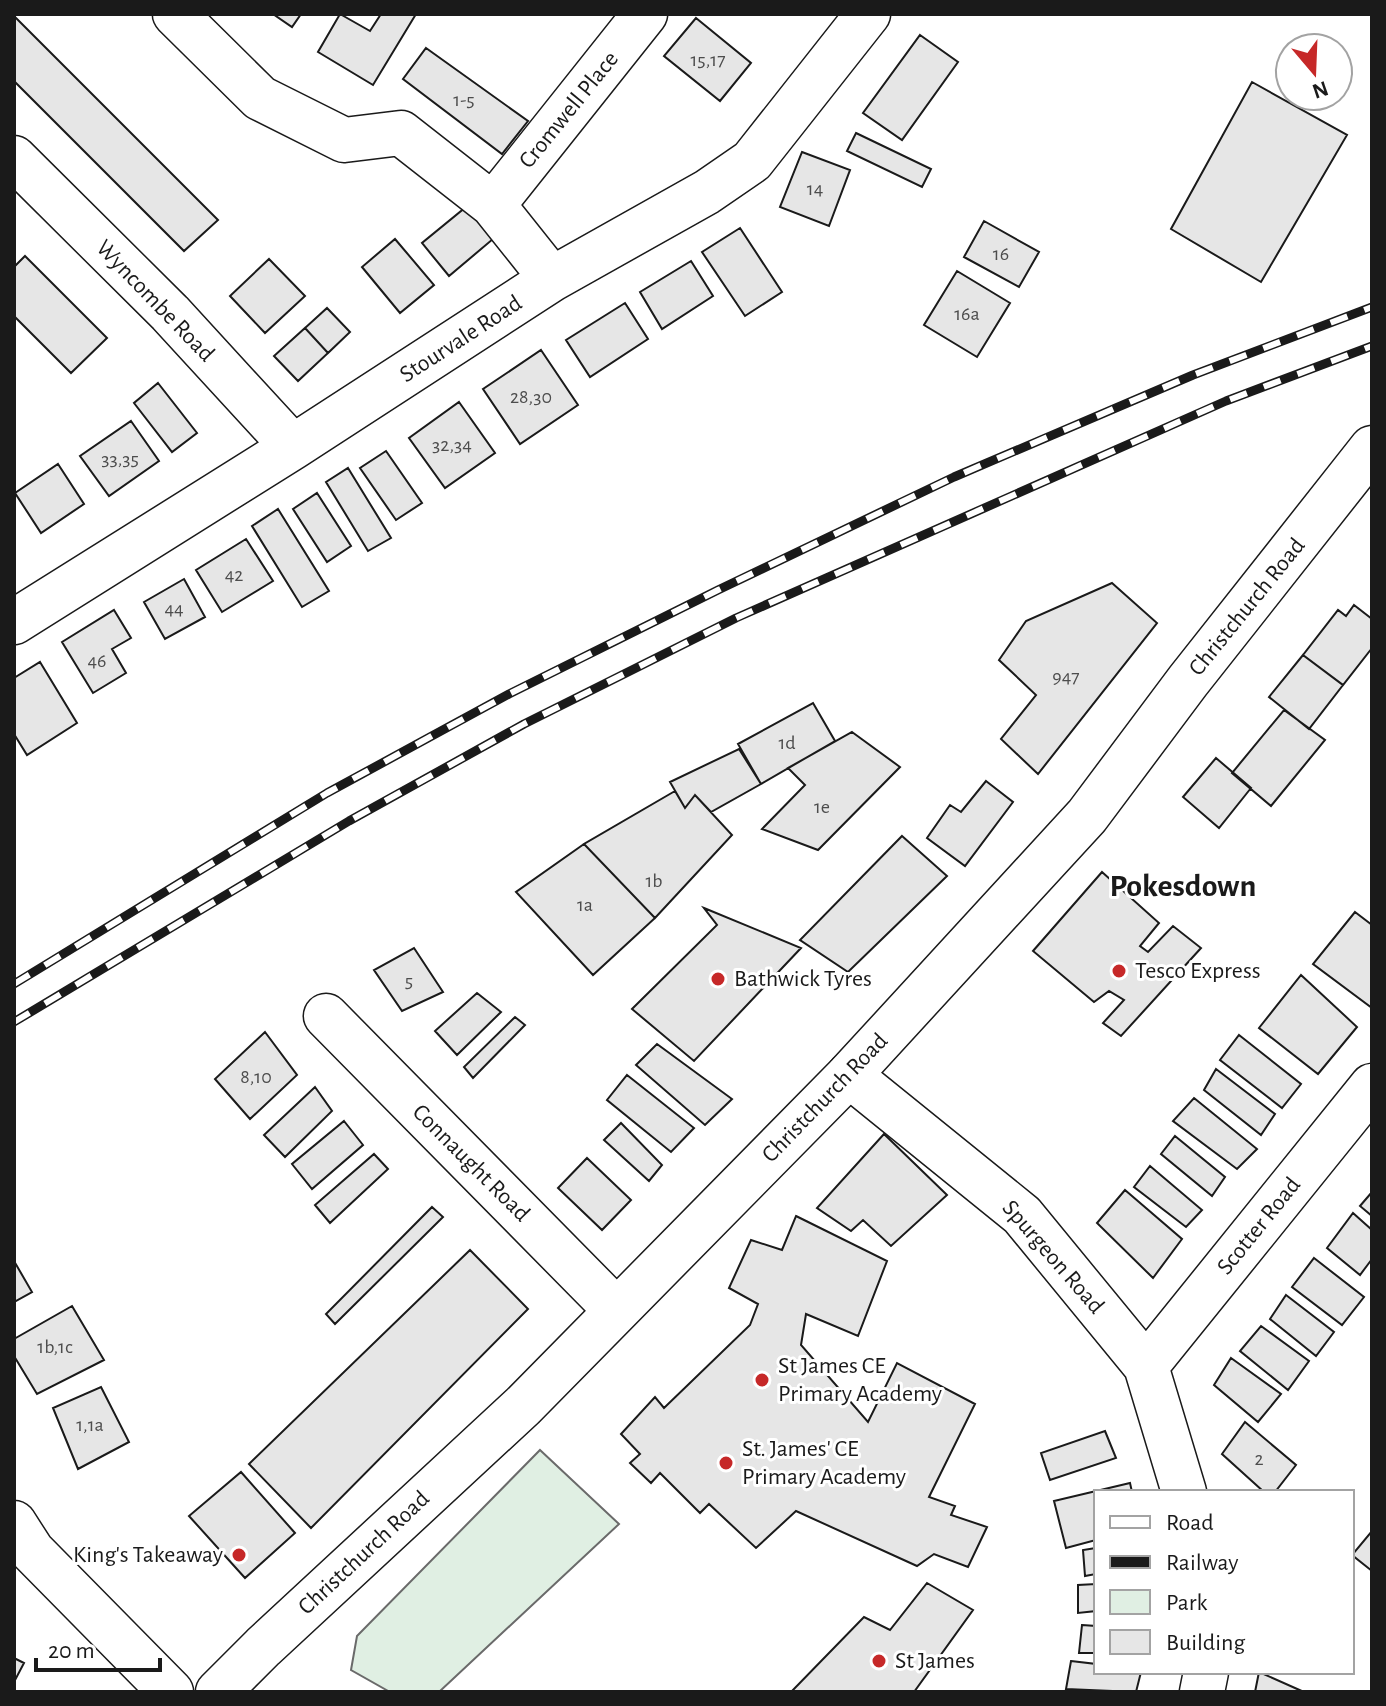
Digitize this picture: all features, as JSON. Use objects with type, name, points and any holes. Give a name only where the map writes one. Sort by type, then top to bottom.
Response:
[{"type":"street","points":[[175,14],[260,98],[344,140],[401,133],[493,205],[552,279]]},
{"type":"street","name":"Cromwell Place","points":[[493,205],[645,14]]},
{"type":"street","name":"Stourvale Road","points":[[14,622],[293,447],[552,279],[707,192],[752,161],[868,14]]},
{"type":"street","name":"Wyncombe Road","points":[[14,158],[170,313],[293,447]]},
{"type":"street","name":"Christchurch Road","points":[[218,1692],[523,1406],[849,1075],[1087,816],[1188,681],[1367,468]]},
{"type":"street","name":"Connaught Road","points":[[326,1016],[616,1310]]},
{"type":"street","name":"Spurgeon Road","points":[[849,1075],[1022,1215],[1146,1366],[1183,1490]]},
{"type":"street","name":"Scotter Road","points":[[1146,1366],[1372,1086]]},
{"type":"street","points":[[14,1523],[32,1551],[171,1692]]},
{"type":"green space","points":[[540,1450],[619,1524],[439,1692],[390,1692],[351,1670],[357,1636]]},
{"type":"building","points":[[273,14],[301,14],[292,27]]},
{"type":"building","points":[[340,14],[370,31],[381,14],[416,14],[373,85],[318,52]]},
{"type":"building","points":[[14,16],[218,220],[184,251],[14,81]]},
{"type":"building","points":[[696,18],[751,63],[720,101],[664,56]]},
{"type":"building","points":[[920,35],[958,62],[902,140],[863,113]]},
{"type":"building","points":[[426,48],[528,121],[502,154],[403,79]]},
{"type":"building","points":[[1252,82],[1274,94],[1274,112],[1306,112],[1347,135],[1261,282],[1171,229]]},
{"type":"building","points":[[856,133],[931,169],[922,187],[847,151]]},
{"type":"building","points":[[802,152],[850,170],[829,226],[780,207]]},
{"type":"building","points":[[466,207],[493,239],[449,276],[422,243]]},
{"type":"building","points":[[984,221],[1039,252],[1019,287],[964,257]]},
{"type":"building","points":[[740,228],[782,292],[745,316],[702,252]]},
{"type":"building","points":[[395,239],[434,285],[400,313],[362,267]]},
{"type":"building","points":[[25,256],[107,338],[71,373],[14,316],[14,267]]},
{"type":"building","points":[[269,259],[305,296],[265,333],[230,296]]},
{"type":"building","points":[[691,261],[713,296],[662,329],[640,292]]},
{"type":"building","points":[[957,271],[1010,303],[977,357],[924,325]]},
{"type":"building","points":[[625,303],[648,339],[590,377],[566,340]]},
{"type":"building","points":[[327,308],[350,332],[328,353],[305,328]]},
{"type":"building","points":[[305,328],[328,353],[298,381],[274,356]]},
{"type":"building","points":[[541,350],[578,405],[520,444],[483,389]]},
{"type":"building","points":[[158,383],[197,433],[172,452],[134,403]]},
{"type":"building","points":[[459,402],[495,453],[445,488],[409,438]]},
{"type":"building","points":[[131,421],[159,461],[109,496],[80,456]]},
{"type":"building","points":[[386,451],[422,503],[396,520],[360,468]]},
{"type":"building","points":[[58,464],[84,504],[41,533],[15,493]]},
{"type":"building","points":[[348,468],[391,538],[368,551],[326,482]]},
{"type":"building","points":[[317,493],[351,546],[327,562],[293,509]]},
{"type":"building","points":[[278,509],[329,591],[302,607],[252,526]]},
{"type":"building","points":[[246,539],[273,581],[222,612],[196,570]]},
{"type":"building","points":[[184,579],[205,617],[165,639],[144,602]]},
{"type":"building","points":[[1112,583],[1157,623],[1038,774],[1001,739],[1036,695],[999,660],[1026,621]]},
{"type":"building","points":[[1354,605],[1372,619],[1372,648],[1343,685],[1303,655],[1338,610],[1346,616]]},
{"type":"building","points":[[114,610],[131,638],[112,649],[126,673],[93,693],[62,642]]},
{"type":"building","points":[[1303,655],[1343,685],[1309,729],[1269,697]]},
{"type":"building","points":[[40,662],[77,723],[27,755],[14,734],[14,678]]},
{"type":"building","points":[[813,703],[835,741],[761,784],[738,744]]},
{"type":"building","points":[[1284,710],[1325,740],[1271,806],[1232,773]]},
{"type":"building","points":[[852,732],[900,767],[818,850],[762,829],[805,785],[788,768]]},
{"type":"building","points":[[739,749],[761,784],[711,812],[695,795],[685,808],[670,782]]},
{"type":"building","points":[[1216,758],[1251,788],[1219,828],[1183,797]]},
{"type":"building","points":[[986,781],[1013,802],[965,866],[927,838],[950,805],[961,812]]},
{"type":"building","points":[[675,791],[685,808],[695,795],[732,835],[655,918],[584,844]]},
{"type":"building","points":[[902,836],[947,876],[848,972],[800,940]]},
{"type":"building","points":[[584,844],[655,918],[593,975],[516,892]]},
{"type":"building","name":"Tesco Express","points":[[1102,872],[1159,923],[1140,946],[1148,952],[1173,926],[1201,948],[1121,1036],[1103,1023],[1124,1000],[1109,991],[1094,1002],[1033,951]]},
{"type":"building","name":"Bathwick Tyres","points":[[704,908],[801,948],[694,1061],[632,1009],[717,925]]},
{"type":"building","points":[[1355,912],[1372,925],[1372,1008],[1313,964]]},
{"type":"building","points":[[414,948],[443,992],[402,1011],[374,970]]},
{"type":"building","points":[[1301,975],[1357,1027],[1318,1074],[1259,1028]]},
{"type":"building","points":[[477,993],[501,1012],[457,1055],[435,1031]]},
{"type":"building","points":[[515,1017],[525,1025],[473,1078],[464,1067]]},
{"type":"building","points":[[265,1032],[297,1075],[250,1119],[215,1079]]},
{"type":"building","points":[[1239,1035],[1301,1084],[1282,1108],[1220,1060]]},
{"type":"building","points":[[657,1044],[732,1099],[705,1125],[636,1065]]},
{"type":"building","points":[[1216,1069],[1275,1114],[1261,1135],[1204,1090]]},
{"type":"building","points":[[627,1075],[694,1128],[671,1152],[607,1100]]},
{"type":"building","points":[[315,1087],[332,1111],[285,1157],[264,1135]]},
{"type":"building","points":[[1194,1098],[1257,1149],[1237,1169],[1173,1121]]},
{"type":"building","points":[[344,1121],[363,1145],[312,1189],[292,1164]]},
{"type":"building","points":[[621,1123],[662,1165],[649,1181],[604,1140]]},
{"type":"building","points":[[884,1134],[947,1195],[891,1246],[863,1220],[851,1231],[817,1208]]},
{"type":"building","points":[[1175,1136],[1225,1177],[1212,1196],[1161,1154]]},
{"type":"building","points":[[374,1154],[388,1169],[330,1223],[315,1205]]},
{"type":"building","points":[[587,1158],[631,1200],[602,1230],[558,1188]]},
{"type":"building","points":[[1150,1166],[1202,1210],[1186,1227],[1134,1187]]},
{"type":"building","points":[[1125,1190],[1182,1239],[1153,1278],[1097,1223]]},
{"type":"building","points":[[1372,1192],[1372,1216],[1360,1206]]},
{"type":"building","points":[[432,1207],[443,1217],[335,1324],[326,1314]]},
{"type":"building","points":[[1353,1213],[1372,1230],[1372,1259],[1360,1275],[1327,1248]]},
{"type":"building","name":"St James CE Primary Academy","points":[[796,1216],[887,1261],[858,1336],[806,1314],[801,1345],[868,1422],[897,1363],[975,1404],[929,1497],[955,1506],[951,1515],[987,1527],[968,1567],[934,1554],[917,1566],[796,1511],[756,1548],[709,1504],[700,1513],[660,1473],[651,1483],[630,1463],[640,1454],[621,1434],[655,1397],[664,1408],[750,1325],[758,1304],[729,1288],[751,1240],[782,1250]]},
{"type":"building","points":[[470,1250],[528,1309],[311,1528],[249,1464]]},
{"type":"building","points":[[1314,1258],[1364,1297],[1342,1325],[1292,1287]]},
{"type":"building","points":[[14,1261],[32,1292],[14,1302]]},
{"type":"building","points":[[1286,1295],[1334,1332],[1316,1356],[1270,1319]]},
{"type":"building","points":[[72,1306],[104,1360],[37,1394],[14,1356],[14,1339]]},
{"type":"building","points":[[1261,1326],[1309,1361],[1288,1390],[1240,1351]]},
{"type":"building","points":[[1231,1358],[1281,1394],[1258,1422],[1214,1385]]},
{"type":"building","points":[[101,1387],[129,1442],[78,1469],[53,1408]]},
{"type":"building","points":[[1245,1422],[1296,1465],[1277,1490],[1262,1490],[1222,1454]]},
{"type":"building","points":[[1105,1431],[1116,1458],[1050,1480],[1041,1453]]},
{"type":"building","points":[[241,1472],[295,1533],[245,1578],[189,1516]]},
{"type":"building","points":[[1130,1483],[1132,1490],[1100,1490]]},
{"type":"building","points":[[1094,1492],[1094,1541],[1066,1548],[1054,1501]]},
{"type":"building","points":[[1372,1531],[1372,1571],[1354,1557]]},
{"type":"building","points":[[1094,1548],[1094,1574],[1085,1576],[1083,1550]]},
{"type":"building","name":"St James","points":[[927,1583],[973,1610],[914,1692],[791,1692],[864,1617],[890,1630]]},
{"type":"building","points":[[1094,1584],[1094,1611],[1078,1613],[1078,1585]]},
{"type":"building","points":[[1082,1625],[1094,1626],[1094,1653],[1079,1653]]},
{"type":"building","points":[[14,1658],[24,1663],[14,1682]]},
{"type":"building","points":[[1071,1661],[1094,1664],[1094,1674],[1140,1674],[1136,1692],[1066,1689]]},
{"type":"building","points":[[1259,1674],[1264,1674],[1304,1692],[1255,1692]]},
{"type":"railway","points":[[14,984],[327,793],[509,694],[954,477],[1193,375],[1372,307]]},
{"type":"railway","points":[[14,1022],[349,821],[524,724],[736,618],[1226,401],[1372,346]]},
{"type":"place","name":"Tesco Express","points":[[1119,971]]},
{"type":"place","name":"Bathwick Tyres","points":[[718,979]]},
{"type":"place","name":"St James CE Primary Academy","points":[[762,1380]]},
{"type":"place","name":"St. James' CE Primary Academy","points":[[726,1463]]},
{"type":"place","name":"King's Takeaway","points":[[239,1555]]},
{"type":"place","name":"St James","points":[[879,1661]]},
{"type":"district","name":"Pokesdown","points":[[1183,886]]}]
